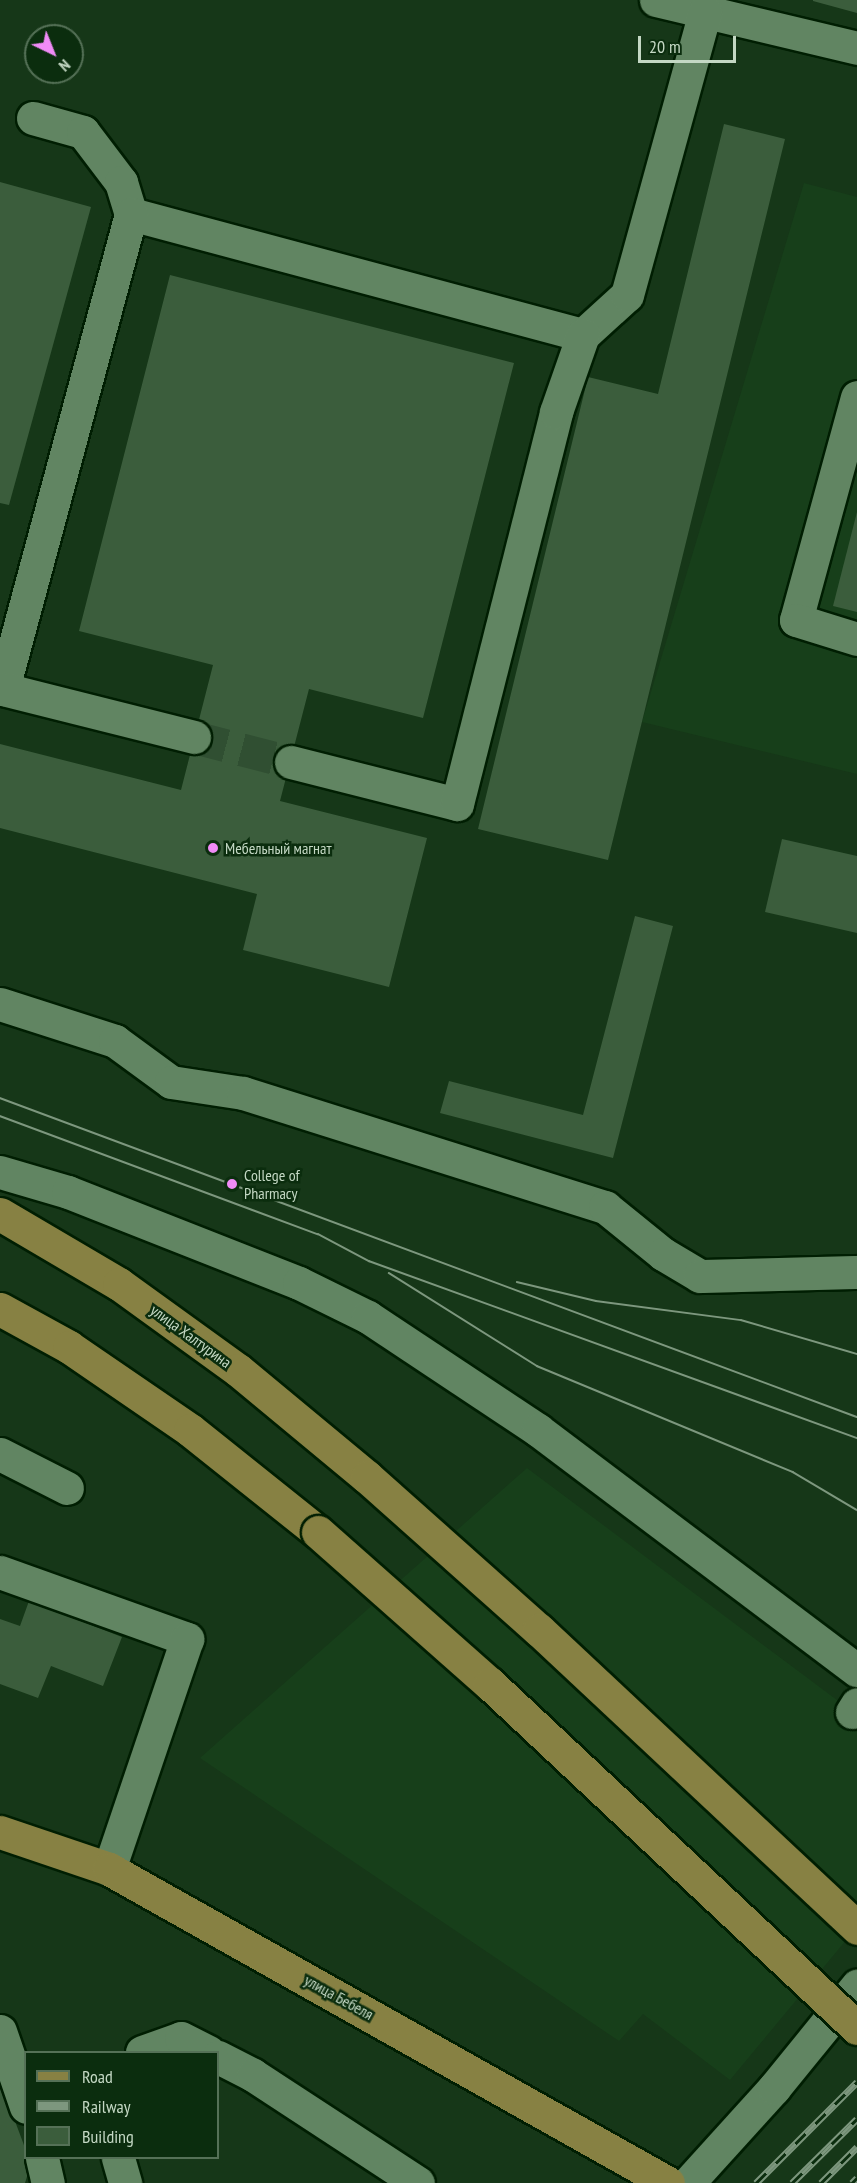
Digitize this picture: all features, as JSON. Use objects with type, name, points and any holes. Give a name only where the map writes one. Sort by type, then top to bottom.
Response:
[{"type":"main road","name":"улица Халтурина","points":[[0,1214],[119,1284],[238,1370],[367,1477],[539,1630],[857,1928]]},
{"type":"main road","points":[[0,1309],[69,1347],[180,1424],[318,1532],[490,1684],[857,2028]]},
{"type":"main road","name":"улица Бебеля","points":[[0,1832],[109,1869],[668,2183]]},
{"type":"street","points":[[656,0],[857,48]]},
{"type":"street","points":[[291,762],[457,804],[555,412],[583,335],[627,295],[705,12]]},
{"type":"street","points":[[33,118],[83,132],[121,182],[131,214],[3,689],[194,737]]},
{"type":"street","points":[[131,214],[583,335]]},
{"type":"street","points":[[857,397],[796,620],[857,639]]},
{"type":"street","points":[[0,1004],[115,1041],[171,1082],[243,1093],[605,1207],[663,1254],[700,1276],[857,1272]]},
{"type":"street","points":[[0,1172],[68,1192],[298,1283],[368,1317],[538,1430],[857,1671]]},
{"type":"street","points":[[0,1454],[66,1488]]},
{"type":"street","points":[[0,1572],[187,1639],[109,1869]]},
{"type":"street","points":[[688,2183],[774,2088],[857,1986]]},
{"type":"street","points":[[0,2031],[24,2101]]},
{"type":"street","points":[[145,2051],[181,2038],[207,2051]]},
{"type":"street","points":[[219,2058],[253,2075],[418,2183]]},
{"type":"street","points":[[42,2159],[48,2183]]},
{"type":"street","points":[[119,2159],[125,2183]]},
{"type":"shaded area","points":[[804,183],[857,197],[857,774],[642,722]]},
{"type":"shaded area","points":[[527,1468],[857,1715],[857,1927],[730,2080],[643,2014],[619,2041],[200,1758]]},
{"type":"building","points":[[857,0],[857,13],[813,1]]},
{"type":"building","points":[[724,124],[785,139],[608,860],[478,829],[588,377],[658,394]]},
{"type":"building","points":[[0,182],[91,207],[9,505],[0,503]]},
{"type":"building","points":[[170,275],[514,363],[423,718],[309,689],[280,801],[427,838],[389,987],[243,950],[257,894],[0,828],[0,744],[181,790],[213,665],[79,631]]},
{"type":"building","points":[[857,512],[857,612],[833,606]]},
{"type":"building","points":[[782,839],[857,856],[857,933],[765,912]]},
{"type":"building","points":[[635,916],[673,926],[613,1158],[440,1113],[449,1081],[583,1115]]},
{"type":"building","points":[[29,1601],[122,1637],[103,1686],[51,1666],[38,1698],[0,1684],[0,1619],[20,1626]]},
{"type":"building","points":[[0,2081],[24,2145],[24,2159],[29,2159],[31,2164],[25,2183],[0,2183]]},
{"type":"tunnel","points":[[194,737],[291,762]]},
{"type":"tram line","points":[[0,1098],[857,1417]]},
{"type":"tram line","points":[[0,1116],[318,1234],[369,1261],[857,1438]]},
{"type":"tram line","points":[[389,1273],[537,1366],[793,1472],[857,1510]]},
{"type":"tram line","points":[[517,1282],[596,1301],[741,1320],[857,1354]]},
{"type":"railway","points":[[756,2183],[857,2082]]},
{"type":"railway","points":[[792,2183],[857,2119]]},
{"type":"railway","points":[[821,2183],[857,2147]]},
{"type":"railway","points":[[852,2183],[857,2178]]},
{"type":"place","name":"Мебельный магнат","points":[[213,848]]},
{"type":"place","name":"College of Pharmacy","points":[[232,1184]]}]
